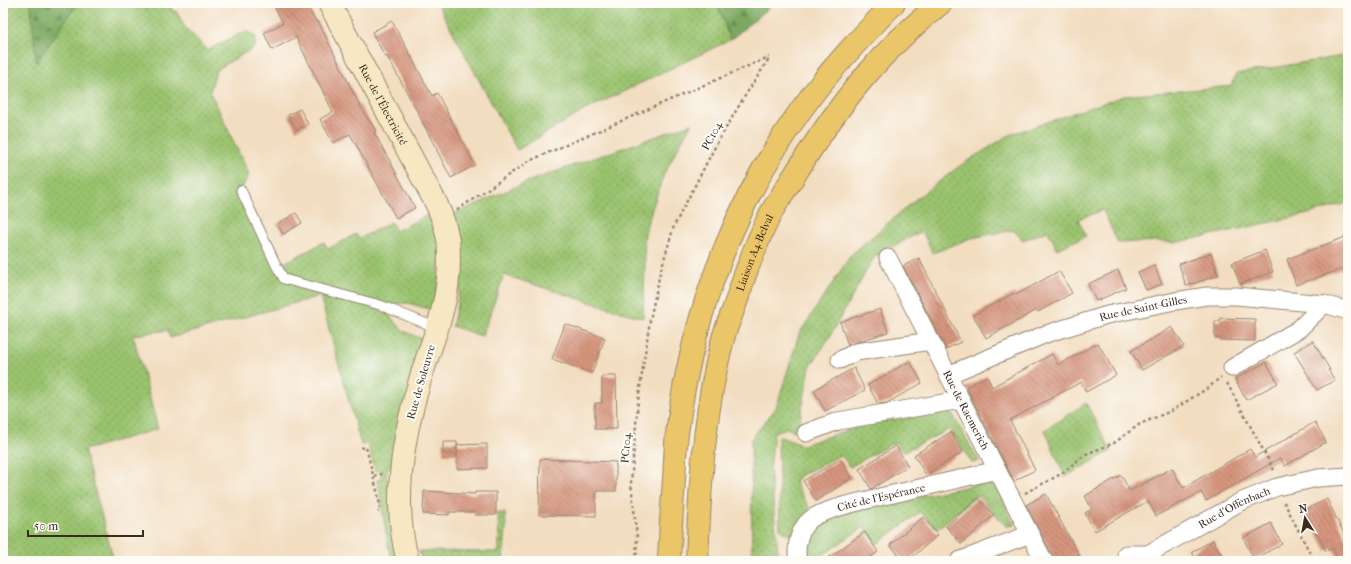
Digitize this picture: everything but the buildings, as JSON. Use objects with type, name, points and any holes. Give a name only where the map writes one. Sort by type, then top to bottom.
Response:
[{"type":"highway","points":[[669,552],[677,434],[685,388],[697,330],[710,287],[728,241],[737,220],[764,168],[790,126],[816,90],[869,29],[894,3]]},
{"type":"highway","name":"Liaison A4-Belval","points":[[696,561],[700,484],[709,410],[716,369],[725,334],[742,282],[755,249],[771,213],[823,129],[849,94],[880,58],[919,21],[941,3]]},
{"type":"highway","points":[[919,21],[955,3]]},
{"type":"main road","name":"Rue de l'Électricité","points":[[329,3],[437,205]]},
{"type":"main road","name":"Rue de Soleuvre","points":[[408,561],[400,510],[401,471],[408,425],[418,387],[444,308],[449,270],[448,241],[443,220],[437,205]]},
{"type":"street","name":"Rue de Raemerich","points":[[888,258],[1044,561]]},
{"type":"street","name":"Rue de Saint-Gilles","points":[[948,376],[1046,334],[1107,315],[1175,301],[1207,296],[1236,296],[1324,304],[1348,311]]},
{"type":"street","points":[[1227,372],[1299,329],[1324,304]]},
{"type":"street","points":[[840,360],[856,352],[931,342]]},
{"type":"street","points":[[806,433],[838,421],[961,400]]},
{"type":"street","name":"Cité de l'Espérance","points":[[798,561],[797,547],[800,534],[810,520],[824,512],[858,502],[997,470]]},
{"type":"street","name":"Rue d'Offenbach","points":[[1126,554],[1148,554],[1240,502],[1280,486],[1318,478],[1348,476]]},
{"type":"street","points":[[960,561],[1030,534]]},
{"type":"lane","points":[[241,190],[284,279],[380,305],[438,328]]},
{"type":"path","name":"PC104","points":[[466,204],[529,161],[770,57],[743,99],[716,146],[674,226],[660,273],[650,320],[638,401],[631,483],[637,537],[636,561]]},
{"type":"path","points":[[1012,500],[1061,474],[1086,454],[1114,443],[1140,424],[1171,411],[1208,388],[1227,372],[1314,561]]},
{"type":"path","points":[[361,448],[366,447],[374,476],[379,498],[380,511],[378,512]]},
{"type":"path","points":[[374,476],[382,474]]},
{"type":"green space","points":[[3,3],[169,3],[172,10],[177,12],[184,26],[207,50],[246,31],[256,37],[255,47],[216,70],[210,92],[249,174],[241,190],[277,267],[324,242],[328,249],[356,234],[359,239],[391,222],[396,231],[431,213],[439,242],[439,278],[433,310],[408,303],[380,305],[403,331],[425,340],[392,465],[387,470],[386,478],[392,486],[399,561],[392,561],[389,551],[377,480],[382,478],[380,470],[375,471],[368,444],[361,445],[320,296],[170,338],[168,330],[133,335],[158,429],[84,450],[114,561],[3,561]]},
{"type":"green space","points":[[31,3],[78,3],[36,63]]},
{"type":"green space","points":[[437,3],[715,3],[722,15],[730,40],[585,110],[517,150]]},
{"type":"green space","points":[[715,3],[775,3],[730,40],[722,15]]},
{"type":"green space","points":[[1348,55],[1348,203],[1304,215],[1174,243],[1158,241],[1118,243],[1103,210],[1078,219],[1086,236],[1057,249],[1048,231],[1023,240],[1013,230],[971,238],[933,253],[922,231],[874,257],[829,338],[810,367],[799,425],[794,431],[787,428],[774,432],[770,470],[778,553],[773,561],[752,561],[751,439],[776,408],[799,334],[851,255],[917,198],[961,165],[1009,135],[1124,96],[1231,86],[1236,74]]},
{"type":"green space","points":[[691,124],[664,174],[647,224],[644,240],[645,264],[643,318],[504,275],[482,336],[452,326],[457,306],[461,276],[460,241],[454,214],[529,181]]},
{"type":"green space","points":[[1086,403],[1111,451],[1065,477],[1045,430]]},
{"type":"green space","points":[[951,412],[979,461],[972,463],[950,429],[903,452],[895,442],[850,467],[841,455],[799,476],[795,483],[810,509],[794,538],[780,529],[778,436],[802,445],[870,423]]},
{"type":"green space","points":[[995,481],[1014,525],[1006,526],[978,495],[937,529],[920,512],[877,544],[864,527],[822,555],[825,561],[811,561],[808,553],[813,532],[832,516],[910,498]]},
{"type":"green space","points":[[498,513],[505,513],[506,528],[503,561],[422,561],[419,551],[499,552]]}]
